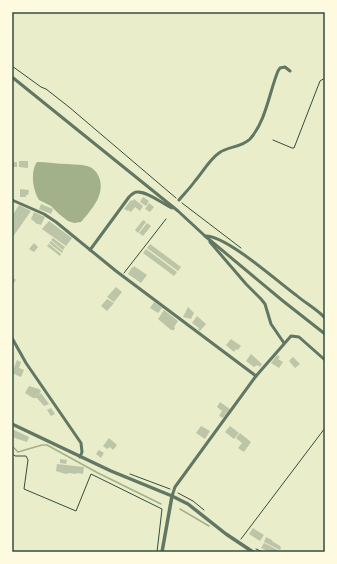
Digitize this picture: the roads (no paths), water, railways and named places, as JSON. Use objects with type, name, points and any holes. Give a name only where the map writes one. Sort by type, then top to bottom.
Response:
[{"type":"street","points":[[179,200],[206,166],[219,153],[228,148],[244,144],[250,138],[260,122],[278,71],[280,68],[285,67],[290,71]]},
{"type":"street","points":[[12,77],[173,207],[205,236],[325,334]]},
{"type":"street","points":[[90,250],[133,193],[137,192],[149,195],[172,208],[173,207]]},
{"type":"street","points":[[12,200],[44,214],[123,276],[256,376]]},
{"type":"street","points":[[205,236],[218,239],[241,252],[325,318]]},
{"type":"street","points":[[205,236],[265,304],[271,324],[284,343]]},
{"type":"street","points":[[162,552],[175,487],[256,376],[284,343],[291,336],[299,337],[325,360]]},
{"type":"street","points":[[12,338],[26,364],[80,443],[82,452],[80,457]]},
{"type":"street","points":[[12,424],[80,457],[188,504],[253,552]]},
{"type":"waterway","points":[[12,446],[18,452],[47,445],[98,473],[161,504]]},
{"type":"waterway","points":[[180,509],[209,526]]}]
